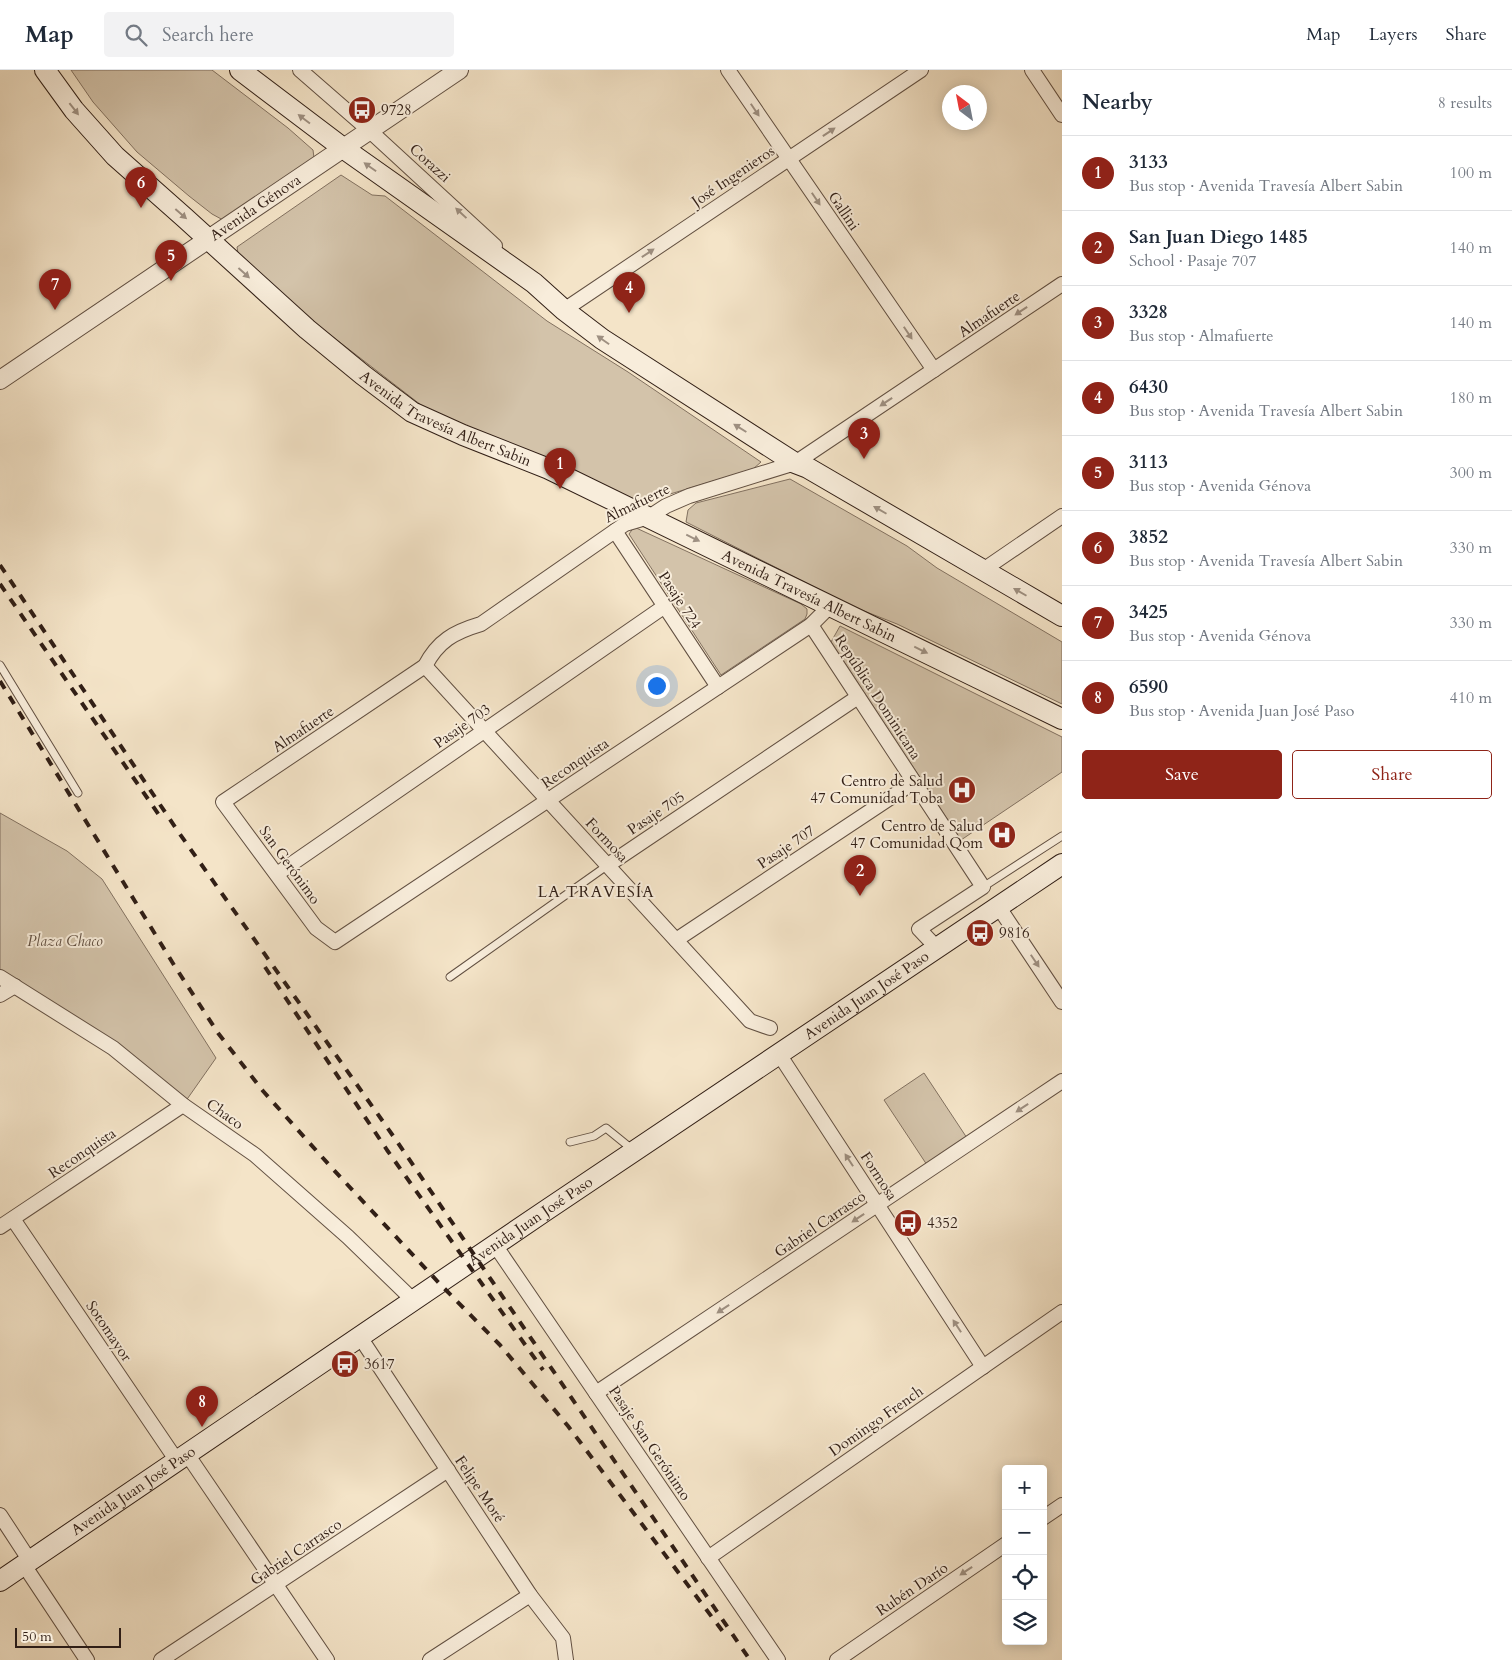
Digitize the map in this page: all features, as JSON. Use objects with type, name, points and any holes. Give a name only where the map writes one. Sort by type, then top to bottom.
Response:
[{"type":"main road","name":"Avenida Travesía Albert Sabin","points":[[45,70],[74,110],[115,156],[307,329],[412,412],[549,469],[1062,719]]},
{"type":"main road","points":[[240,70],[343,148],[534,283],[564,310],[602,339],[795,463],[808,468],[1062,616]]},
{"type":"main road","name":"Avenida Juan José Paso","points":[[0,1581],[634,1151],[1062,864]]},
{"type":"street","name":"Corazzi","points":[[300,70],[448,201],[534,283]]},
{"type":"street","name":"Avenida Génova","points":[[0,380],[459,70]]},
{"type":"street","name":"Gallini","points":[[728,70],[934,370]]},
{"type":"street","name":"José Ingenieros","points":[[564,310],[921,70]]},
{"type":"street","points":[[1032,70],[1062,114]]},
{"type":"street","name":"Almafuerte","points":[[223,802],[425,666],[432,653],[447,638],[462,630],[480,624],[615,531],[634,520],[649,517],[666,506],[689,496],[795,463],[1062,284]]},
{"type":"street","points":[[983,570],[1062,516]]},
{"type":"street","name":"Pasaje 724","points":[[615,531],[718,687]]},
{"type":"street","name":"Pasaje 703","points":[[277,874],[664,606]]},
{"type":"street","name":"Reconquista","points":[[335,942],[811,625],[830,606]]},
{"type":"street","name":"República Dominicana","points":[[811,625],[983,888]]},
{"type":"street","name":"Formosa","points":[[425,666],[750,1021],[770,1028]]},
{"type":"street","name":"Pasaje 705","points":[[608,865],[858,697]]},
{"type":"street","name":"Pasaje 707","points":[[676,940],[914,782]]},
{"type":"street","name":"San Gerónimo","points":[[223,802],[316,928],[335,942]]},
{"type":"street","points":[[937,948],[919,929],[983,888]]},
{"type":"street","points":[[998,906],[1062,1002]]},
{"type":"street","name":"Chaco","points":[[0,977],[113,1048],[183,1105],[255,1155],[348,1237],[414,1300]]},
{"type":"street","points":[[0,996],[15,986]]},
{"type":"street","name":"Formosa","points":[[779,1054],[983,1366]]},
{"type":"street","name":"Gabriel Carrasco","points":[[596,1393],[1062,1081]]},
{"type":"street","name":"Reconquista","points":[[0,1228],[183,1105]]},
{"type":"street","name":"Sotomayor","points":[[13,1219],[328,1660]]},
{"type":"street","name":"Pasaje San Gerónimo","points":[[495,1245],[778,1660]]},
{"type":"street","name":"Domingo French","points":[[708,1558],[983,1366],[1059,1318]]},
{"type":"street","name":"Felipe Moré","points":[[360,1337],[530,1595],[563,1638],[566,1660]]},
{"type":"street","name":"Gabriel Carrasco","points":[[161,1660],[448,1470]]},
{"type":"street","points":[[1047,1515],[1062,1505]]},
{"type":"street","points":[[0,1515],[27,1563],[88,1660]]},
{"type":"street","name":"Rubén Darío","points":[[837,1660],[1002,1547]]},
{"type":"street","points":[[430,1660],[530,1595]]},
{"type":"lane","points":[[0,665],[78,792]]},
{"type":"lane","points":[[983,888],[1062,836]]},
{"type":"lane","name":"Pasaje 705","points":[[450,977],[608,865]]},
{"type":"lane","points":[[570,1142],[594,1136],[606,1128],[634,1151]]},
{"type":"green space","points":[[71,70],[212,70],[288,128],[313,150],[314,158],[223,220],[189,196],[137,152],[93,102]]},
{"type":"green space","points":[[341,175],[372,195],[385,196],[547,321],[628,372],[761,462],[753,469],[637,504],[472,431],[421,405],[302,313],[239,259],[237,247]]},
{"type":"green space","points":[[790,479],[907,546],[937,568],[1062,642],[1062,704],[897,624],[854,607],[686,522],[688,510],[696,503]]},
{"type":"green space","points":[[634,527],[801,604],[807,609],[805,619],[721,675],[629,534]]},
{"type":"green space","points":[[840,626],[1062,737],[1062,772],[961,840],[831,642]]},
{"type":"green space","name":"Plaza Chaco","points":[[0,813],[67,851],[102,879],[216,1058],[183,1105],[0,977]]},
{"type":"green space","points":[[924,1073],[967,1138],[927,1165],[884,1100]]},
{"type":"railway","points":[[0,565],[177,830],[396,1140],[750,1660]]},
{"type":"railway","points":[[0,584],[159,815]]},
{"type":"railway","points":[[0,681],[174,965],[218,1033],[263,1091],[331,1167],[439,1283],[500,1345],[568,1426],[727,1637]]},
{"type":"railway","points":[[265,967],[387,1150],[543,1370]]},
{"type":"place","name":"9728","points":[[362,110]]},
{"type":"place","name":"3852","points":[[141,208]]},
{"type":"place","name":"3113","points":[[171,281]]},
{"type":"place","name":"3425","points":[[55,310]]},
{"type":"place","name":"6430","points":[[629,313]]},
{"type":"place","name":"3328","points":[[864,459]]},
{"type":"place","name":"3133","points":[[560,489]]},
{"type":"place","name":"Centro de Salud 47 Comunidad Toba","points":[[962,790]]},
{"type":"place","name":"Centro de Salud 47 Comunidad Qom","points":[[1002,835]]},
{"type":"place","name":"San Juan Diego 1485","points":[[860,896]]},
{"type":"place","name":"9816","points":[[980,933]]},
{"type":"place","name":"4352","points":[[908,1223]]},
{"type":"place","name":"3617","points":[[345,1364]]},
{"type":"place","name":"6590","points":[[202,1427]]},
{"type":"district","name":"LA TRAVESÍA","points":[[596,892]]}]
